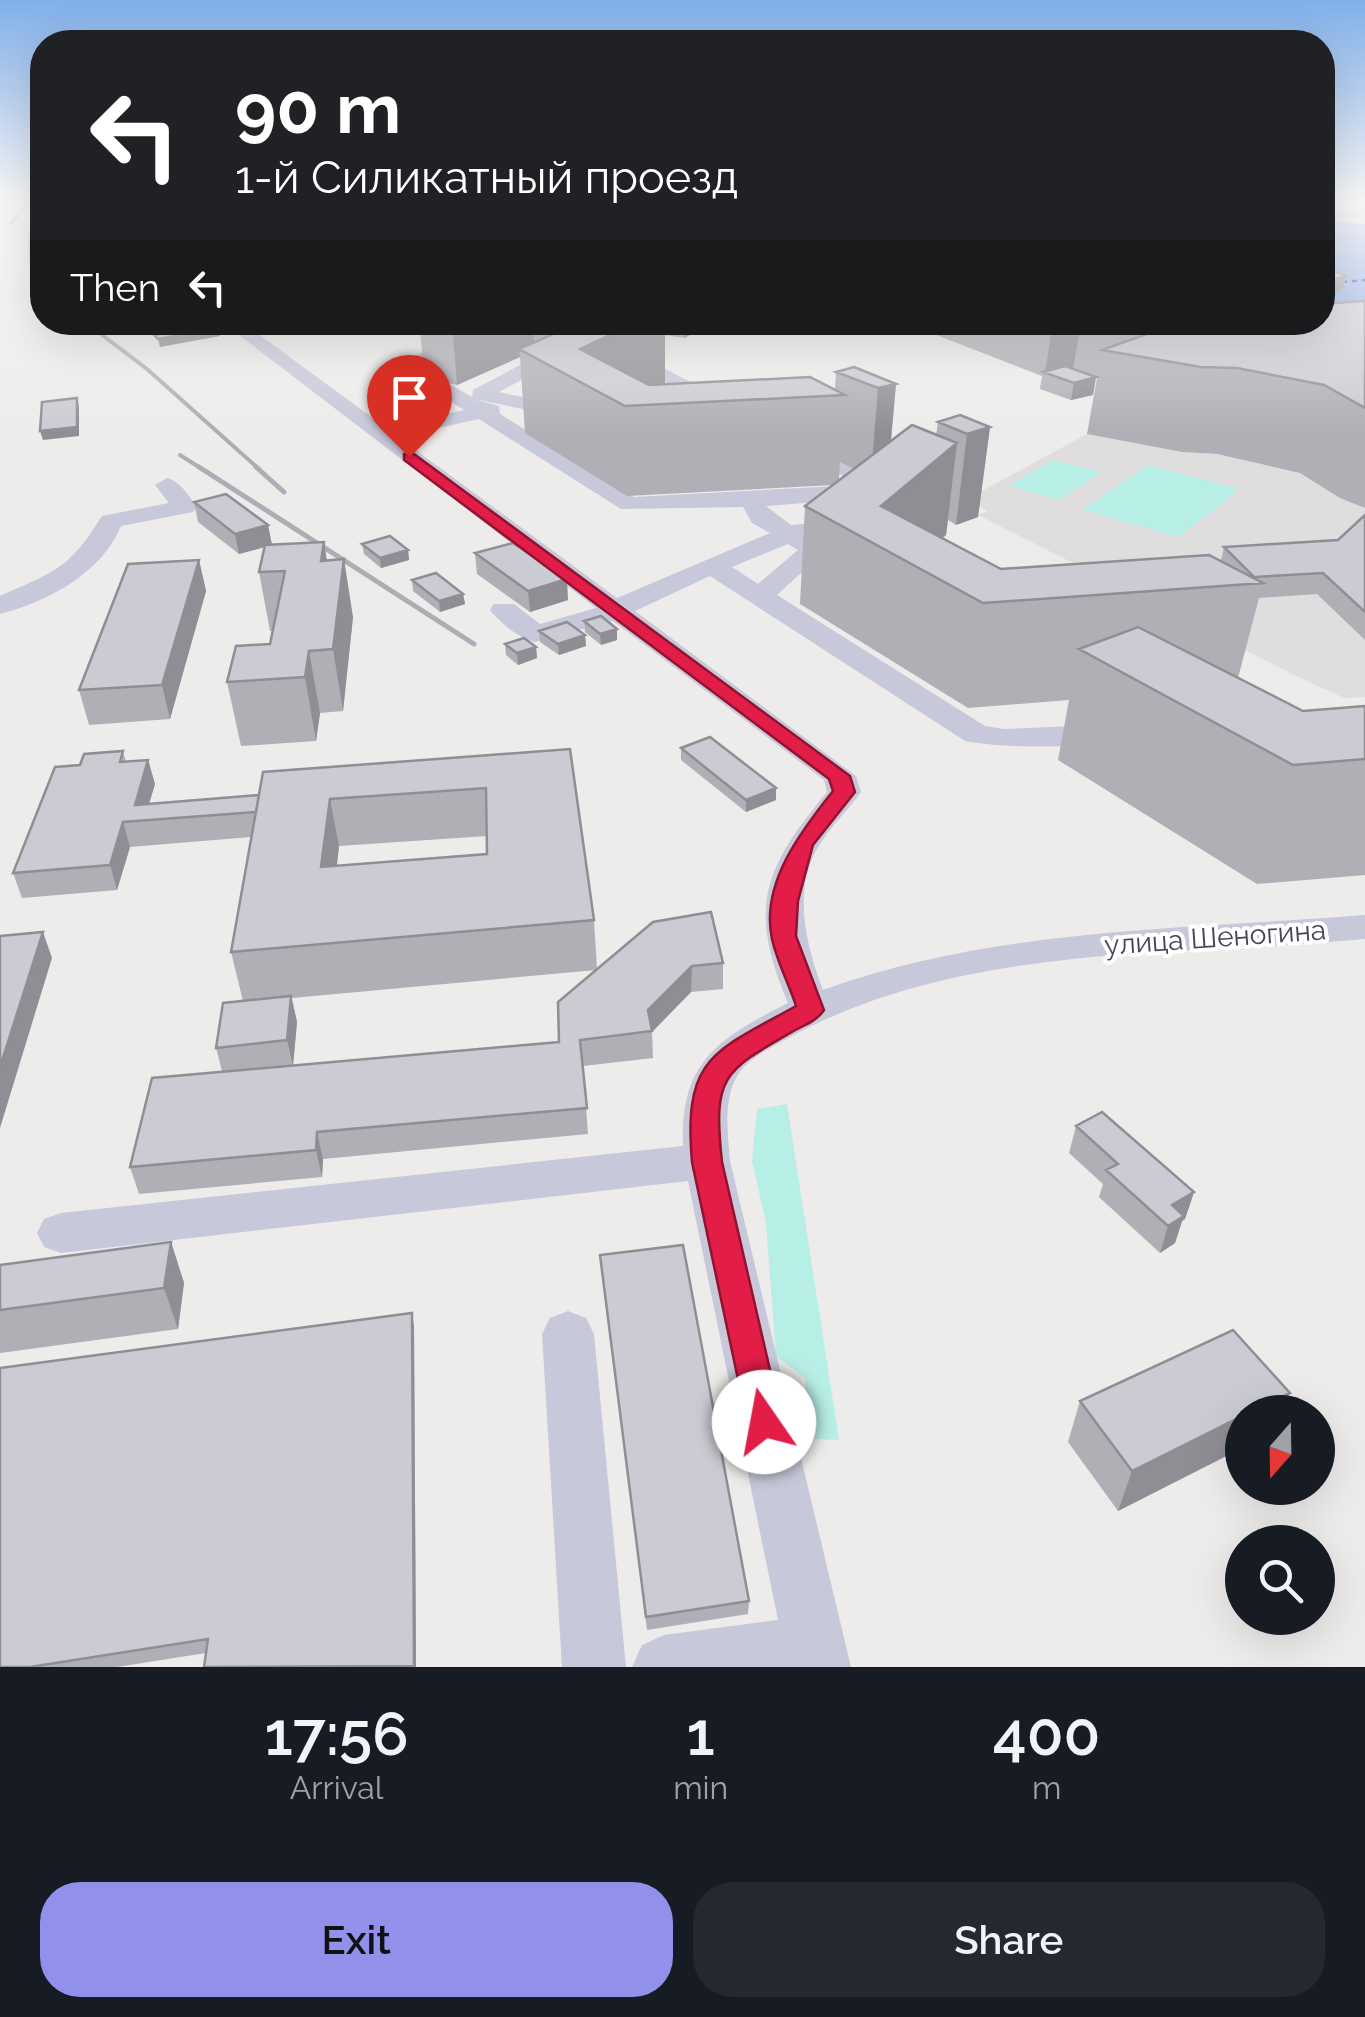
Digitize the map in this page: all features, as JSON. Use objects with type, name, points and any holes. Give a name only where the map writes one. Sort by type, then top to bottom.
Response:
[{"type":"street","points":[[236,335],[380,435],[839,776],[844,792],[802,844],[786,901],[784,936],[811,1010]]},
{"type":"street","points":[[478,335],[408,366],[629,504],[829,496],[859,487],[862,478],[857,472],[785,436]]},
{"type":"street","points":[[585,335],[751,418]]},
{"type":"street","points":[[589,337],[480,391],[512,402],[552,405],[636,360]]},
{"type":"street","points":[[380,435],[484,412],[547,384]]},
{"type":"street","points":[[663,406],[693,389]]},
{"type":"street","points":[[772,458],[824,455]]},
{"type":"street","points":[[504,610],[535,634],[616,611],[638,596],[790,534],[885,483]]},
{"type":"street","points":[[0,606],[78,569],[104,546],[111,522],[185,507],[167,485]]},
{"type":"street","points":[[751,500],[761,518],[808,545],[810,556],[760,596]]},
{"type":"street","points":[[714,567],[976,734],[1004,739],[1133,729]]},
{"type":"street","name":"улица Шеногина","points":[[816,1656],[707,1162],[703,1121],[710,1079],[727,1057],[811,1010],[920,970],[1065,946],[1365,927]]},
{"type":"street","points":[[61,1233],[707,1162]]},
{"type":"street","points":[[568,1334],[594,1667]]},
{"type":"street","points":[[664,1667],[816,1656]]},
{"type":"shaded area","points":[[1087,434],[1182,452],[1217,454],[1300,473],[1365,508],[1365,697],[1344,698],[1296,676],[978,515],[988,511],[967,499]]},
{"type":"shaded area","points":[[1052,460],[1101,472],[1060,500],[1009,486]]},
{"type":"shaded area","points":[[1148,465],[1240,489],[1179,537],[1082,510]]},
{"type":"shaded area","points":[[787,1104],[839,1440],[809,1439],[805,1378],[776,1356],[766,1223],[752,1161],[757,1109]]},
{"type":"water","points":[[1335,278],[1365,278],[1365,314],[1335,308]]},
{"type":"building","points":[[1365,301],[1365,408],[1324,385],[1237,368],[1201,367],[1102,350],[1144,335],[1335,335],[1335,303]]},
{"type":"building","points":[[551,335],[610,335],[580,349],[649,385],[810,377],[845,395],[625,406],[519,349]]},
{"type":"building","points":[[1065,366],[1096,377],[1074,383],[1043,372]]},
{"type":"building","points":[[854,367],[896,384],[878,388],[836,372]]},
{"type":"building","points":[[77,398],[77,427],[40,431],[42,402]]},
{"type":"building","points":[[960,415],[990,427],[967,434],[938,422]]},
{"type":"building","points":[[912,425],[957,443],[881,506],[1001,569],[1209,555],[1263,583],[983,603],[805,506]]},
{"type":"building","points":[[226,494],[268,525],[235,534],[194,502]]},
{"type":"building","points":[[1365,515],[1365,612],[1323,573],[1254,577],[1224,547],[1338,540]]},
{"type":"building","points":[[390,536],[408,550],[380,558],[362,544]]},
{"type":"building","points":[[324,542],[321,561],[344,559],[333,649],[309,651],[305,677],[227,682],[236,646],[270,644],[285,571],[259,572],[265,545]]},
{"type":"building","points":[[513,543],[567,579],[528,591],[475,553]]},
{"type":"building","points":[[199,560],[162,685],[79,690],[128,564]]},
{"type":"building","points":[[436,573],[463,594],[439,601],[412,580]]},
{"type":"building","points":[[601,616],[617,629],[600,634],[584,621]]},
{"type":"building","points":[[567,622],[585,635],[558,644],[539,631]]},
{"type":"building","points":[[1138,627],[1303,711],[1365,706],[1365,759],[1293,765],[1079,649]]},
{"type":"building","points":[[524,638],[536,647],[517,653],[505,644]]},
{"type":"building","points":[[710,737],[776,788],[746,800],[681,748]]},
{"type":"building","points":[[570,749],[594,920],[231,952],[263,772]],"holes":[[[486,788],[487,854],[321,867],[330,799]]]},
{"type":"building","points":[[123,751],[120,762],[148,760],[135,805],[259,795],[256,812],[123,822],[110,865],[13,873],[55,767],[80,765],[84,754]]},
{"type":"building","points":[[711,912],[723,963],[692,966],[648,1010],[652,1031],[580,1040],[587,1108],[317,1132],[316,1150],[130,1167],[152,1078],[559,1042],[558,1002],[653,922]]},
{"type":"building","points":[[43,932],[0,1067],[0,936]]},
{"type":"building","points":[[291,996],[287,1040],[216,1048],[223,1003]]},
{"type":"building","points":[[1102,1112],[1194,1192],[1172,1205],[1184,1216],[1168,1226],[1106,1170],[1118,1164],[1076,1126]]},
{"type":"building","points":[[171,1242],[164,1288],[0,1310],[0,1265]]},
{"type":"building","points":[[683,1245],[749,1601],[646,1617],[600,1255]]},
{"type":"building","points":[[412,1313],[414,1666],[204,1667],[208,1639],[30,1667],[0,1667],[0,1368]]},
{"type":"building","points":[[1233,1330],[1290,1393],[1225,1395],[1225,1424],[1132,1471],[1080,1401]]},
{"type":"ferry route","points":[[1342,282],[1365,280]]},
{"type":"railway","points":[[102,335],[147,369],[259,469]]},
{"type":"railway","points":[[180,455],[202,469]]},
{"type":"railway","points":[[199,467],[474,644]]},
{"type":"railway","points":[[256,467],[284,492]]},
{"type":"route","points":[[409,457],[839,776],[844,792],[802,844],[786,901],[784,936],[811,1010],[727,1057],[710,1079],[703,1121],[707,1162],[764,1422]]}]
